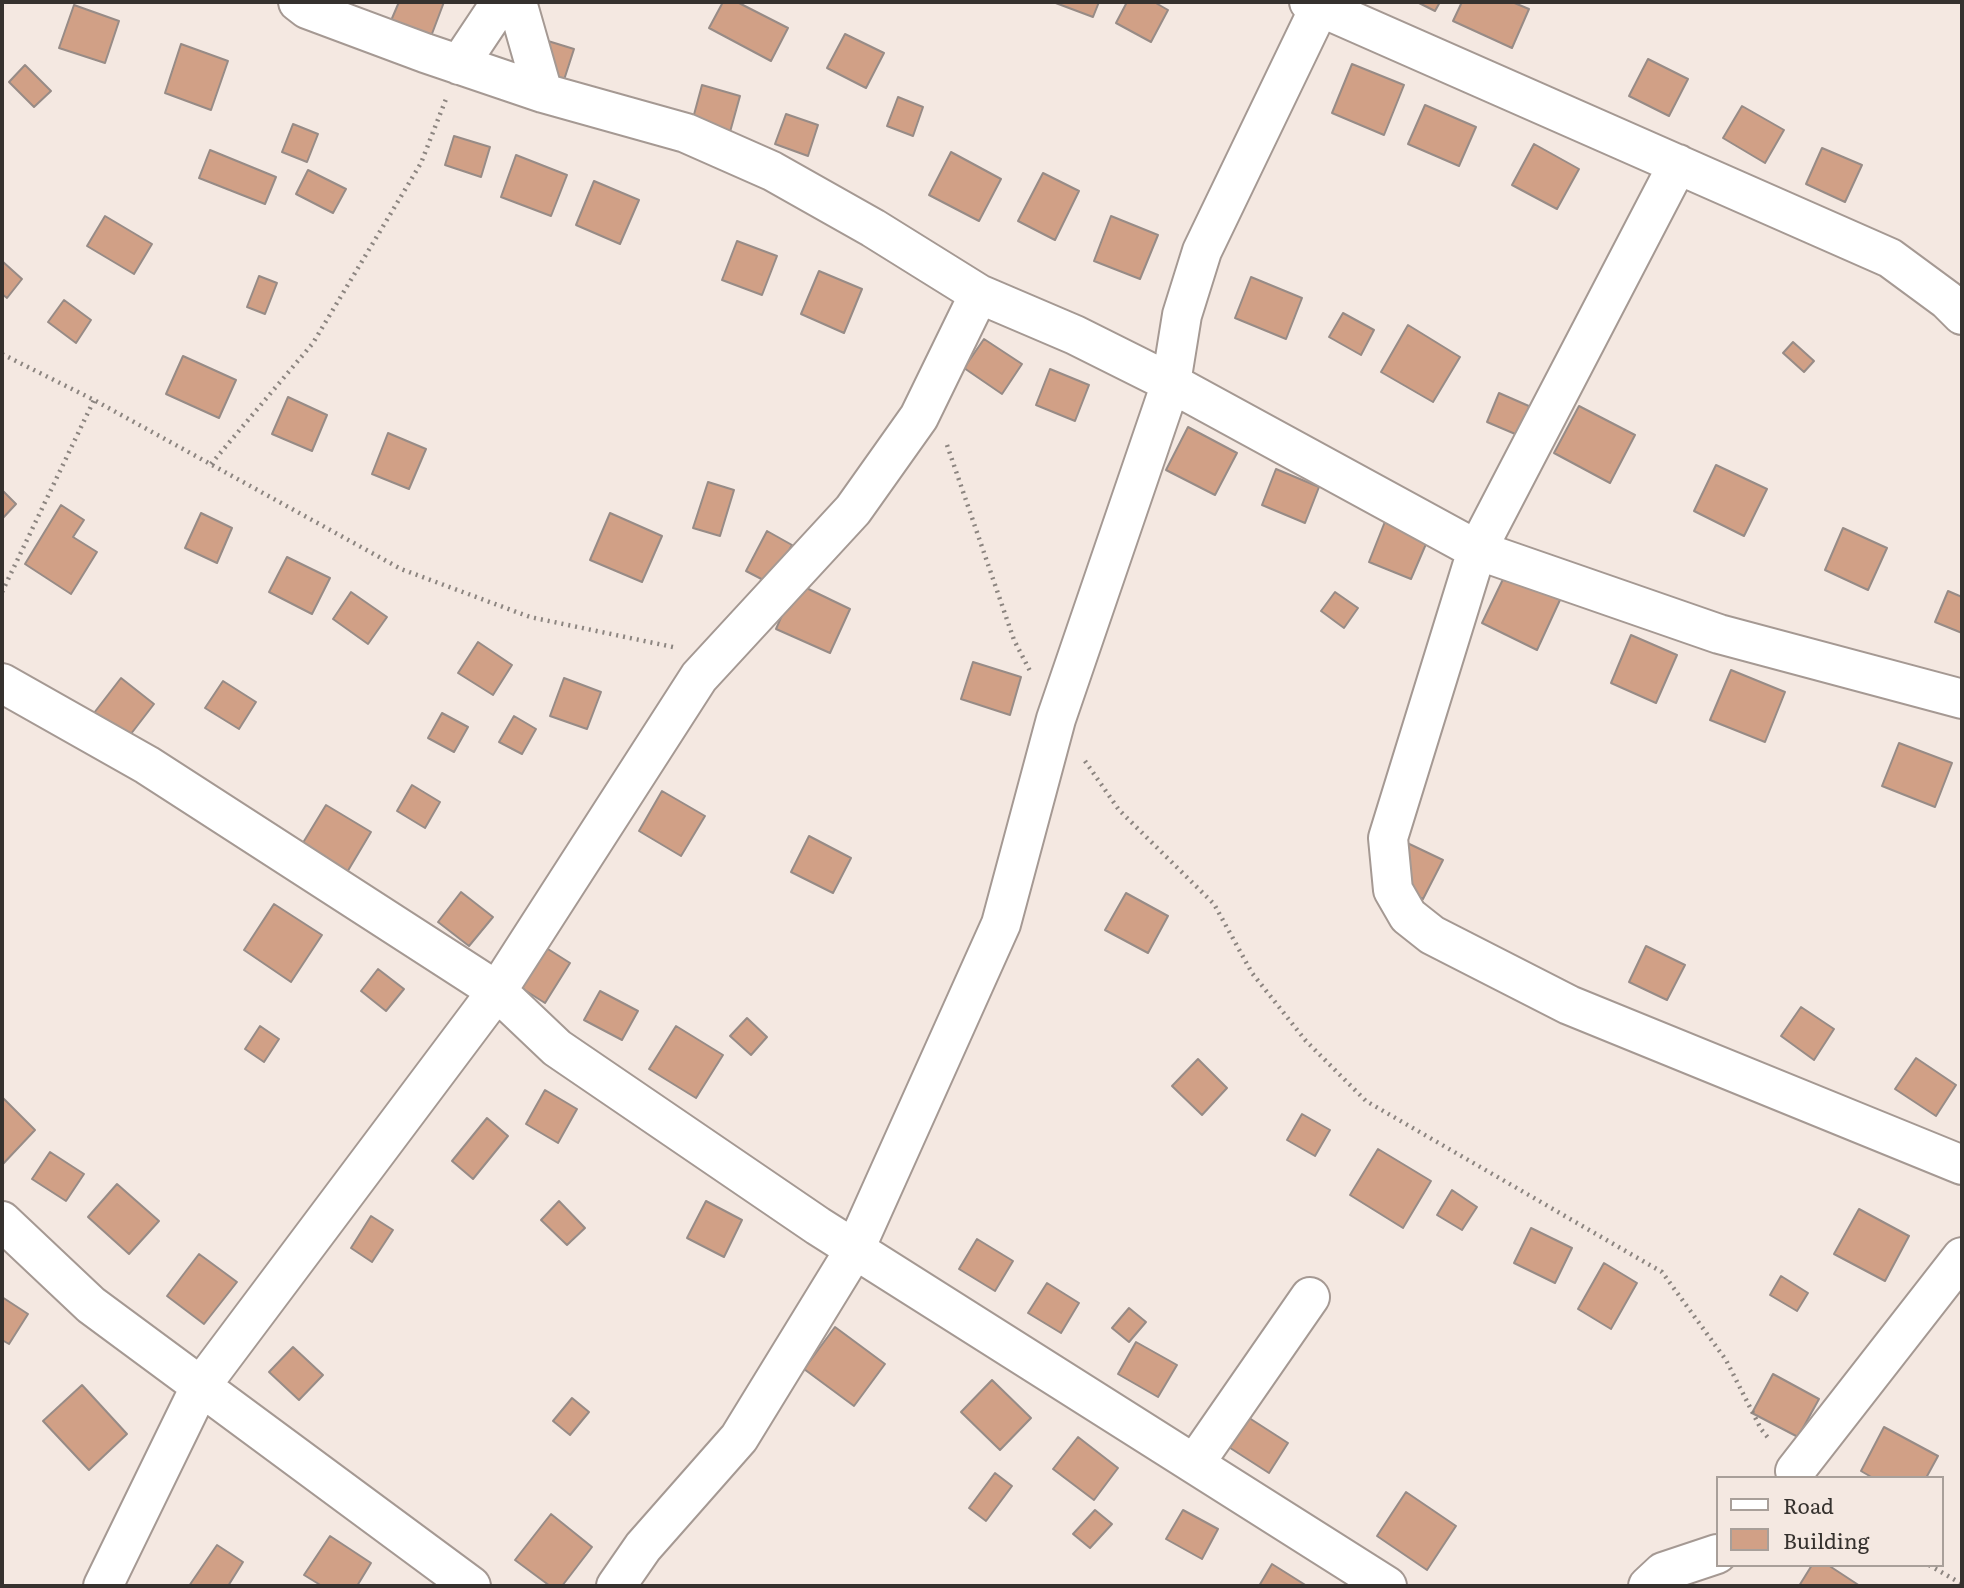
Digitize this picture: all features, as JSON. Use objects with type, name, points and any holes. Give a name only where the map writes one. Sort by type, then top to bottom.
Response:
[{"type":"street","points":[[298,2],[307,9],[459,65],[542,93],[686,133],[772,171],[979,294],[1075,335],[1171,383],[1477,550],[1719,634],[1962,699]]},
{"type":"street","points":[[459,65],[501,2]]},
{"type":"street","points":[[517,2],[542,93]]},
{"type":"street","points":[[616,1586],[643,1547],[739,1438],[855,1249],[1001,924],[1056,719],[1171,383],[1182,315],[1202,251],[1317,3],[1890,258],[1947,300],[1962,316]]},
{"type":"street","points":[[1678,164],[1477,550],[1388,838],[1393,890],[1408,916],[1432,935],[1569,1005],[1962,1166]]},
{"type":"street","points":[[103,1586],[200,1387],[497,991],[699,677],[853,510],[919,416],[979,294]]},
{"type":"street","points":[[2,683],[147,765],[497,991],[557,1048],[818,1226],[1387,1586]]},
{"type":"street","points":[[2,1221],[91,1305],[471,1586]]},
{"type":"street","points":[[1795,1471],[1962,1257]]},
{"type":"street","points":[[1195,1463],[1310,1297]]},
{"type":"street","points":[[1648,1586],[1663,1572],[1716,1554]]},
{"type":"path","points":[[211,464],[313,343],[421,163],[459,65]]},
{"type":"path","points":[[2,354],[94,400],[401,569],[530,617],[719,656]]},
{"type":"path","points":[[930,396],[1014,640],[1056,719],[1119,810],[1214,904],[1252,973],[1306,1041],[1366,1101],[1662,1272],[1726,1360],[1761,1429],[1795,1471]]},
{"type":"path","points":[[2,592],[94,400]]},
{"type":"path","points":[[1932,1567],[1962,1584]]},
{"type":"building","points":[[399,2],[444,2],[430,39],[390,23]]},
{"type":"building","points":[[723,2],[737,2],[788,28],[771,61],[709,28]]},
{"type":"building","points":[[1053,2],[1099,2],[1093,17]]},
{"type":"building","points":[[1127,2],[1154,2],[1168,10],[1151,42],[1116,23]]},
{"type":"building","points":[[1417,2],[1440,2],[1435,11]]},
{"type":"building","points":[[1462,2],[1512,2],[1529,9],[1512,48],[1453,21]]},
{"type":"building","points":[[74,5],[119,21],[105,63],[59,48]]},
{"type":"building","points":[[845,34],[884,53],[866,88],[827,68]]},
{"type":"building","points":[[535,37],[574,49],[563,83],[525,72]]},
{"type":"building","points":[[181,44],[228,61],[211,110],[165,93]]},
{"type":"building","points":[[1648,59],[1688,79],[1669,116],[1629,96]]},
{"type":"building","points":[[1352,64],[1404,85],[1384,135],[1332,113]]},
{"type":"building","points":[[25,65],[51,91],[34,107],[9,82]]},
{"type":"building","points":[[702,85],[740,96],[730,132],[692,122]]},
{"type":"building","points":[[898,97],[923,107],[913,136],[887,126]]},
{"type":"building","points":[[1425,105],[1476,127],[1459,166],[1408,144]]},
{"type":"building","points":[[1742,106],[1784,130],[1765,163],[1723,138]]},
{"type":"building","points":[[786,114],[818,125],[808,156],[775,144]]},
{"type":"building","points":[[293,124],[318,134],[307,162],[282,152]]},
{"type":"building","points":[[454,136],[490,147],[481,177],[445,165]]},
{"type":"building","points":[[1534,144],[1579,169],[1557,209],[1512,185]]},
{"type":"building","points":[[1822,148],[1862,165],[1845,202],[1806,184]]},
{"type":"building","points":[[210,150],[276,177],[265,204],[199,178]]},
{"type":"building","points":[[951,152],[1001,179],[979,221],[929,195]]},
{"type":"building","points":[[516,155],[567,175],[551,216],[501,197]]},
{"type":"building","points":[[308,170],[346,189],[333,213],[296,194]]},
{"type":"building","points":[[1043,173],[1079,191],[1055,240],[1018,221]]},
{"type":"building","points":[[594,181],[639,200],[620,244],[576,225]]},
{"type":"building","points":[[105,216],[152,244],[134,274],[87,246]]},
{"type":"building","points":[[1111,216],[1158,235],[1140,279],[1094,261]]},
{"type":"building","points":[[737,241],[777,256],[762,295],[722,280]]},
{"type":"building","points":[[2,261],[22,279],[7,298],[2,294]]},
{"type":"building","points":[[819,271],[862,289],[844,333],[801,314]]},
{"type":"building","points":[[259,276],[277,283],[265,314],[247,307]]},
{"type":"building","points":[[1251,277],[1302,298],[1286,339],[1235,318]]},
{"type":"building","points":[[64,300],[91,320],[76,343],[48,322]]},
{"type":"building","points":[[1343,313],[1374,330],[1361,355],[1329,337]]},
{"type":"building","points":[[1408,325],[1460,357],[1433,402],[1381,372]]},
{"type":"building","points":[[984,339],[1022,364],[1002,394],[964,368]]},
{"type":"building","points":[[1793,342],[1814,361],[1804,372],[1783,353]]},
{"type":"building","points":[[183,356],[236,380],[219,418],[166,394]]},
{"type":"building","points":[[1050,369],[1089,385],[1075,421],[1036,405]]},
{"type":"building","points":[[1499,393],[1538,410],[1527,439],[1487,422]]},
{"type":"building","points":[[288,397],[327,415],[312,451],[272,434]]},
{"type":"building","points":[[1579,406],[1635,435],[1610,483],[1554,453]]},
{"type":"building","points":[[1188,427],[1237,453],[1215,495],[1166,470]]},
{"type":"building","points":[[388,433],[426,449],[409,489],[372,474]]},
{"type":"building","points":[[1716,465],[1767,489],[1744,536],[1694,511]]},
{"type":"building","points":[[1276,469],[1319,487],[1305,523],[1262,505]]},
{"type":"building","points":[[708,482],[734,490],[720,536],[693,528]]},
{"type":"building","points":[[2,490],[16,504],[2,519]]},
{"type":"building","points":[[61,505],[84,520],[73,537],[97,552],[71,594],[25,564]]},
{"type":"building","points":[[201,513],[232,528],[217,563],[185,548]]},
{"type":"building","points":[[610,513],[662,536],[642,582],[590,560]]},
{"type":"building","points":[[1386,519],[1429,537],[1411,579],[1369,562]]},
{"type":"building","points":[[1843,528],[1887,548],[1868,590],[1825,570]]},
{"type":"building","points":[[767,531],[792,545],[771,584],[746,571]]},
{"type":"building","points":[[287,557],[330,578],[312,614],[269,592]]},
{"type":"building","points":[[1506,573],[1560,600],[1537,650],[1482,623]]},
{"type":"building","points":[[796,583],[850,609],[830,653],[776,629]]},
{"type":"building","points":[[1948,591],[1962,597],[1962,633],[1935,622]]},
{"type":"building","points":[[351,592],[387,617],[368,644],[333,619]]},
{"type":"building","points":[[1335,592],[1358,608],[1344,628],[1321,611]]},
{"type":"building","points":[[1631,635],[1677,655],[1656,703],[1611,683]]},
{"type":"building","points":[[478,642],[512,665],[493,695],[458,673]]},
{"type":"building","points":[[973,662],[1021,677],[1010,715],[961,699]]},
{"type":"building","points":[[1731,670],[1785,692],[1765,742],[1710,720]]},
{"type":"building","points":[[121,678],[154,704],[127,739],[94,713]]},
{"type":"building","points":[[564,678],[601,692],[587,729],[550,716]]},
{"type":"building","points":[[223,681],[256,702],[239,729],[205,708]]},
{"type":"building","points":[[442,713],[468,727],[454,752],[428,738]]},
{"type":"building","points":[[514,716],[536,729],[522,754],[499,742]]},
{"type":"building","points":[[1899,743],[1952,763],[1935,807],[1882,786]]},
{"type":"building","points":[[412,785],[440,802],[425,828],[397,811]]},
{"type":"building","points":[[662,791],[705,816],[681,856],[639,831]]},
{"type":"building","points":[[326,805],[371,832],[343,879],[298,851]]},
{"type":"building","points":[[809,836],[851,858],[833,893],[791,872]]},
{"type":"building","points":[[1401,840],[1443,860],[1423,899],[1382,879]]},
{"type":"building","points":[[461,892],[493,917],[469,946],[438,922]]},
{"type":"building","points":[[1126,893],[1168,916],[1148,953],[1105,930]]},
{"type":"building","points":[[274,904],[322,935],[291,982],[244,950]]},
{"type":"building","points":[[529,937],[570,963],[545,1003],[504,977]]},
{"type":"building","points":[[1646,946],[1685,965],[1667,1000],[1629,982]]},
{"type":"building","points":[[378,969],[404,989],[386,1011],[361,991]]},
{"type":"building","points":[[600,991],[638,1011],[622,1040],[584,1020]]},
{"type":"building","points":[[1801,1007],[1834,1029],[1814,1060],[1781,1036]]},
{"type":"building","points":[[747,1018],[767,1037],[751,1055],[730,1036]]},
{"type":"building","points":[[260,1026],[279,1039],[264,1062],[245,1049]]},
{"type":"building","points":[[676,1026],[723,1055],[696,1098],[649,1069]]},
{"type":"building","points":[[1916,1058],[1956,1085],[1936,1116],[1895,1089]]},
{"type":"building","points":[[1198,1059],[1227,1088],[1202,1115],[1172,1086]]},
{"type":"building","points":[[545,1090],[577,1109],[558,1143],[526,1124]]},
{"type":"building","points":[[2,1097],[35,1130],[2,1165]]},
{"type":"building","points":[[1302,1114],[1330,1130],[1315,1156],[1287,1140]]},
{"type":"building","points":[[487,1118],[508,1136],[473,1179],[452,1161]]},
{"type":"building","points":[[1378,1149],[1431,1181],[1403,1228],[1350,1195]]},
{"type":"building","points":[[50,1152],[84,1174],[66,1201],[32,1179]]},
{"type":"building","points":[[117,1184],[159,1221],[129,1254],[88,1217]]},
{"type":"building","points":[[1452,1190],[1477,1207],[1462,1230],[1437,1215]]},
{"type":"building","points":[[559,1201],[585,1228],[567,1245],[541,1220]]},
{"type":"building","points":[[706,1201],[742,1220],[724,1257],[687,1238]]},
{"type":"building","points":[[1859,1209],[1909,1236],[1885,1281],[1834,1254]]},
{"type":"building","points":[[371,1216],[393,1230],[372,1262],[351,1248]]},
{"type":"building","points":[[1531,1228],[1572,1248],[1555,1283],[1514,1263]]},
{"type":"building","points":[[977,1239],[1013,1261],[995,1291],[959,1269]]},
{"type":"building","points":[[199,1254],[237,1282],[204,1324],[167,1296]]},
{"type":"building","points":[[1604,1263],[1637,1283],[1611,1329],[1578,1309]]},
{"type":"building","points":[[1781,1276],[1808,1293],[1797,1311],[1770,1295]]},
{"type":"building","points":[[1047,1283],[1079,1303],[1061,1333],[1028,1313]]},
{"type":"building","points":[[2,1297],[28,1314],[9,1344],[2,1340]]},
{"type":"building","points":[[1129,1308],[1146,1322],[1129,1342],[1112,1328]]},
{"type":"building","points":[[835,1327],[885,1364],[854,1406],[804,1369]]},
{"type":"building","points":[[1136,1342],[1177,1365],[1158,1397],[1118,1374]]},
{"type":"building","points":[[293,1347],[323,1375],[299,1400],[269,1372]]},
{"type":"building","points":[[1773,1374],[1819,1399],[1798,1437],[1752,1413]]},
{"type":"building","points":[[992,1380],[1031,1418],[1000,1450],[961,1412]]},
{"type":"building","points":[[82,1385],[127,1434],[89,1470],[43,1421]]},
{"type":"building","points":[[572,1398],[589,1412],[570,1435],[553,1421]]},
{"type":"building","points":[[1243,1414],[1288,1443],[1269,1473],[1224,1444]]},
{"type":"building","points":[[1884,1427],[1938,1456],[1927,1476],[1870,1476],[1861,1471]]},
{"type":"building","points":[[1078,1437],[1118,1468],[1094,1500],[1053,1469]]},
{"type":"building","points":[[995,1473],[1012,1486],[986,1521],[969,1508]]},
{"type":"building","points":[[1406,1492],[1456,1526],[1427,1570],[1377,1536]]},
{"type":"building","points":[[1095,1510],[1112,1524],[1090,1548],[1073,1534]]},
{"type":"building","points":[[1183,1510],[1218,1529],[1202,1559],[1166,1539]]},
{"type":"building","points":[[551,1514],[592,1547],[562,1586],[550,1586],[515,1560]]},
{"type":"building","points":[[330,1536],[371,1563],[357,1586],[322,1586],[304,1575]]},
{"type":"building","points":[[217,1545],[243,1562],[228,1586],[189,1586]]},
{"type":"building","points":[[1272,1564],[1307,1586],[1259,1586]]},
{"type":"building","points":[[1811,1567],[1831,1567],[1860,1586],[1799,1586]]}]
